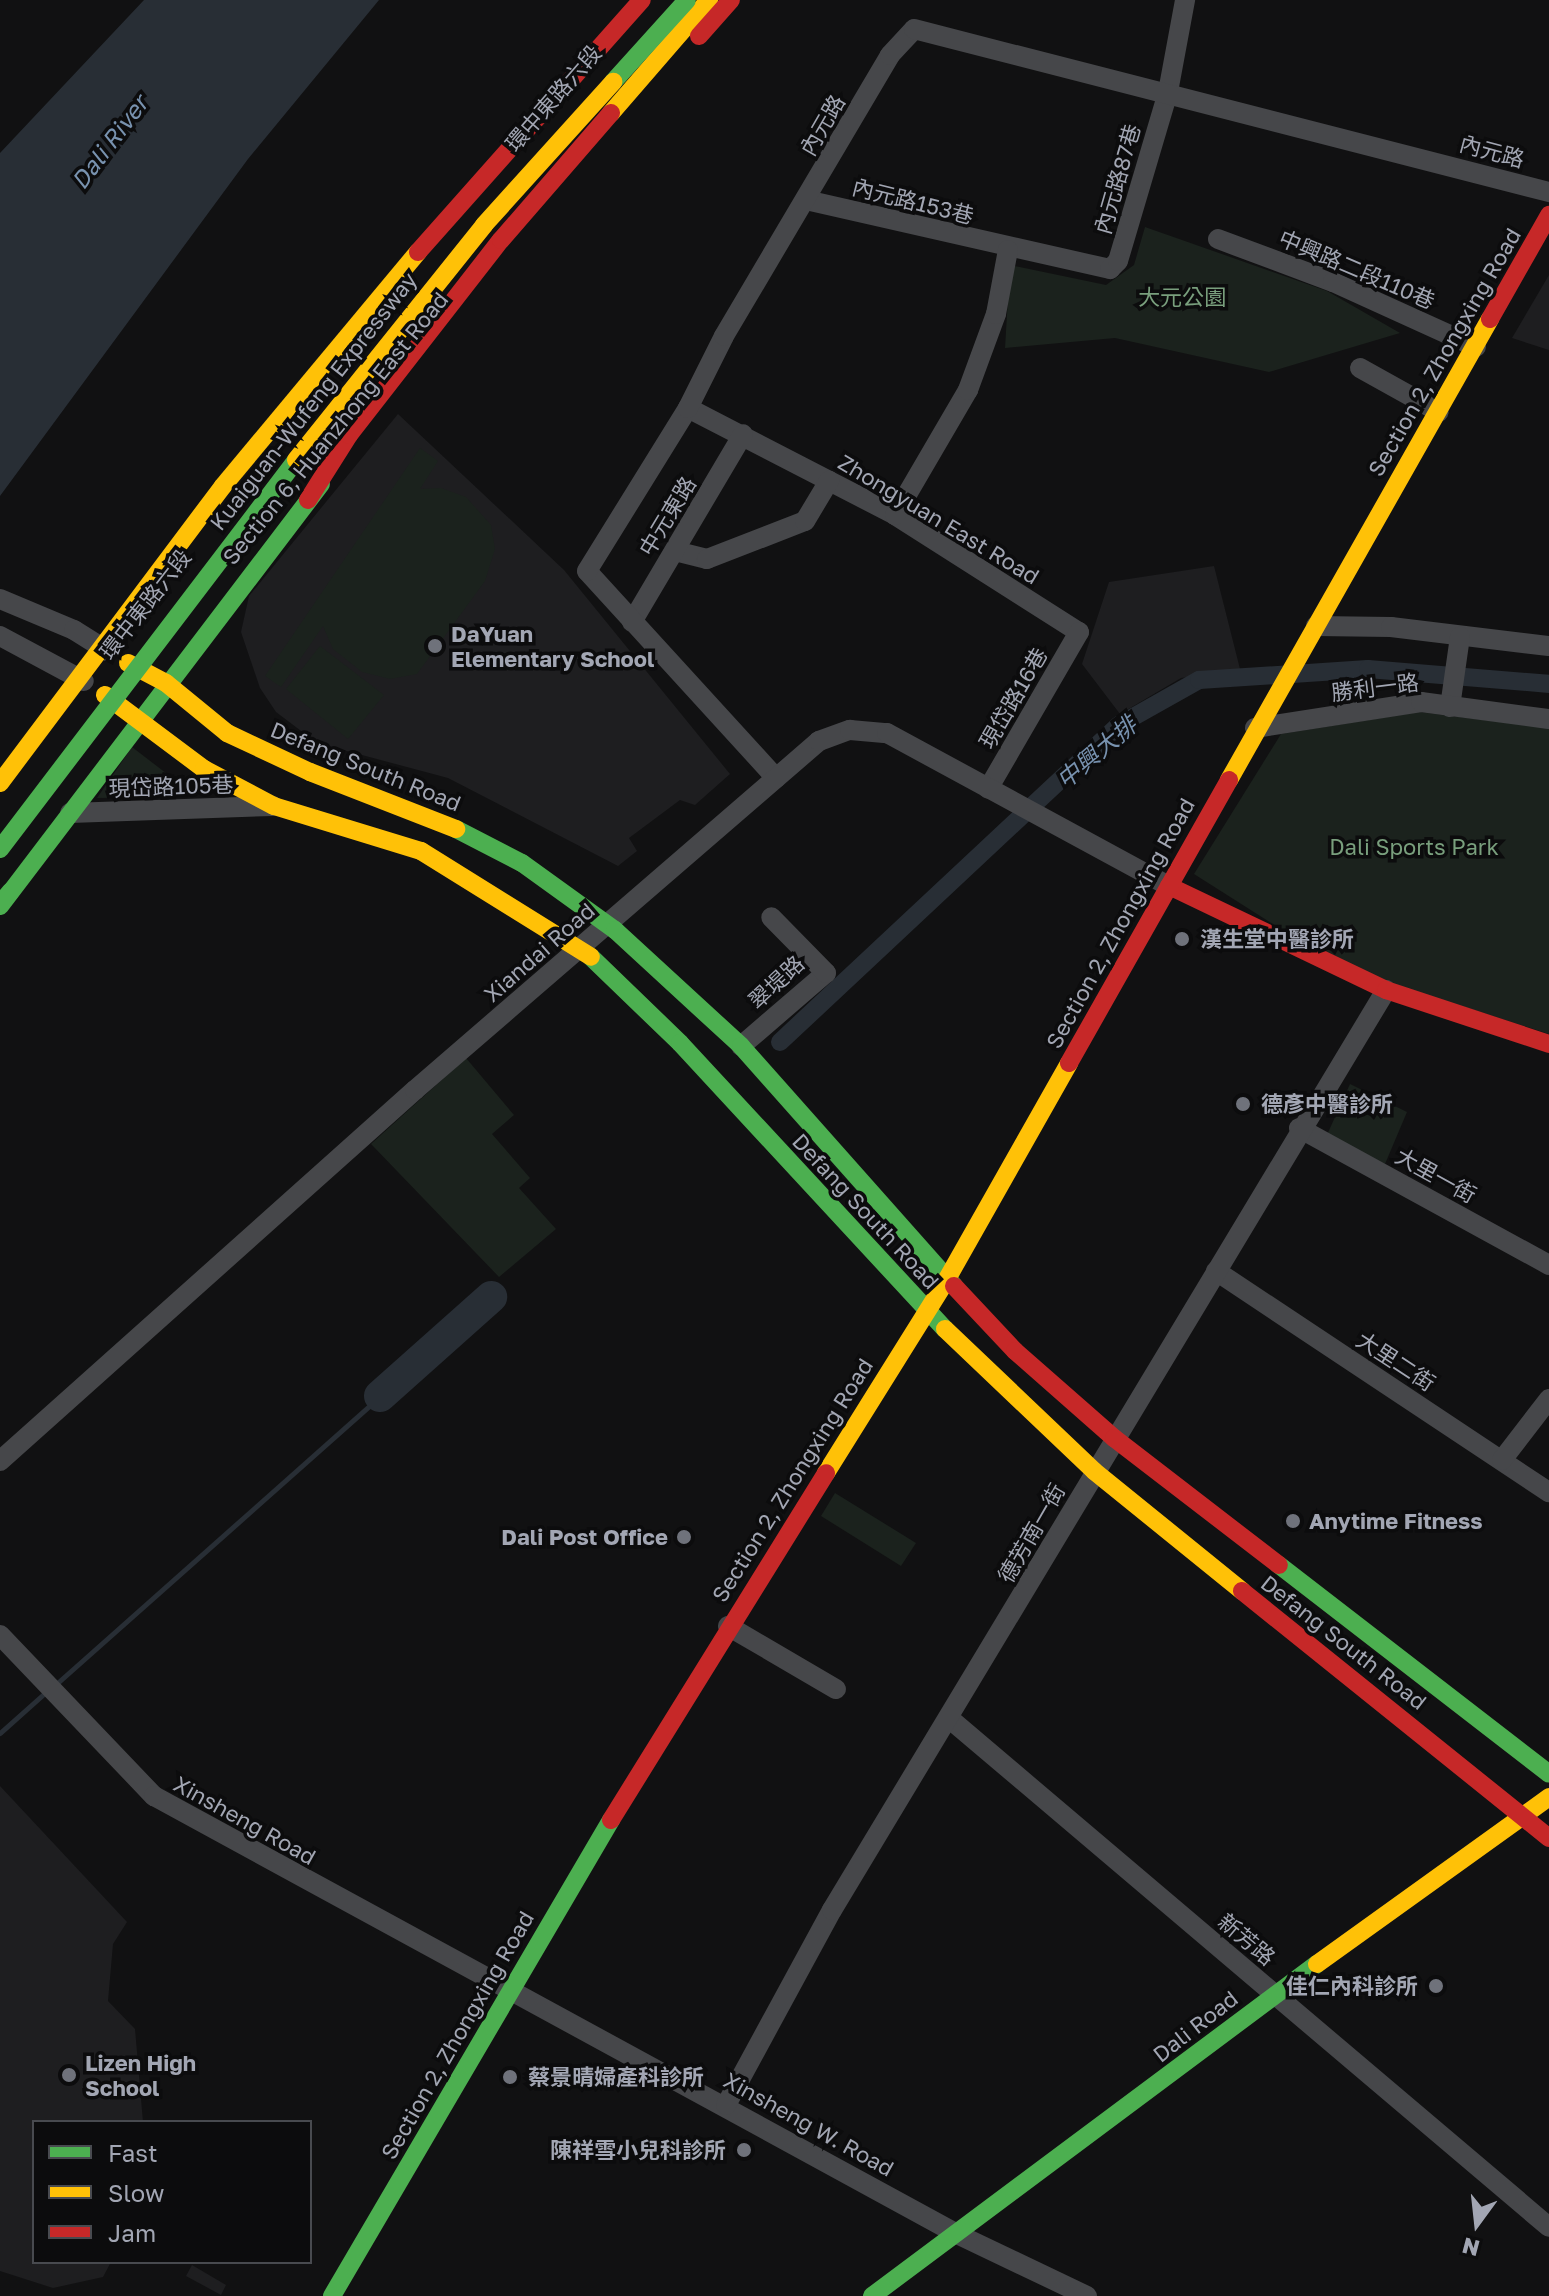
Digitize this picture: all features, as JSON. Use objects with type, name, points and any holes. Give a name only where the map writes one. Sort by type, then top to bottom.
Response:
[{"type":"main road","name":"Kuaiguan-Wufeng Expressway","points":[[0,783],[223,486],[460,201],[642,0]]},
{"type":"main road","name":"環中東路六段","points":[[0,834],[128,663],[477,221],[670,0]]},
{"type":"main road","name":"Kuaiguan-Wufeng Expressway","points":[[0,849],[255,511],[484,225],[687,0]]},
{"type":"main road","points":[[308,500],[349,435],[501,240],[709,0]]},
{"type":"main road","name":"Section 6, Huanzhong East Road","points":[[4,900],[139,718],[308,500],[510,249],[731,0]]},
{"type":"main road","name":"Section 2, Zhongxing Road","points":[[332,2296],[511,1988],[728,1626],[947,1279],[1255,728],[1439,412],[1549,215]]},
{"type":"main road","name":"Defang South Road","points":[[128,663],[166,683],[227,733],[310,772],[436,818],[522,863],[608,925],[741,1046],[947,1279],[1015,1351],[1114,1438],[1549,1774]]},
{"type":"main road","name":"Defang South Road","points":[[105,695],[204,769],[274,806],[421,851],[583,949],[680,1043],[927,1312],[1094,1471],[1549,1838]]},
{"type":"main road","points":[[1169,886],[1386,990],[1549,1044]]},
{"type":"main road","name":"Dali Road","points":[[872,2296],[1275,1994],[1526,1818],[1549,1797]]},
{"type":"street","points":[[1168,92],[1185,0]]},
{"type":"street","name":"內元路","points":[[776,778],[587,571],[688,408],[724,336],[890,55],[914,29],[1549,192]]},
{"type":"street","name":"內元路87巷","points":[[1008,250],[1110,269],[1118,261],[1168,92]]},
{"type":"street","name":"內元路153巷","points":[[806,200],[1008,250]]},
{"type":"street","name":"中興路二段110巷","points":[[1218,239],[1333,282],[1476,347]]},
{"type":"street","points":[[895,515],[968,390],[996,314],[1008,250]]},
{"type":"street","points":[[1360,368],[1439,412]]},
{"type":"street","name":"Zhongyuan East Road","points":[[688,408],[895,515],[1079,632]]},
{"type":"street","name":"中元東路","points":[[632,622],[743,434]]},
{"type":"street","points":[[675,551],[707,559],[805,521],[829,481]]},
{"type":"street","points":[[0,599],[74,630],[128,663]]},
{"type":"street","points":[[1312,632],[1391,627],[1549,646]]},
{"type":"street","name":"現岱路16巷","points":[[988,789],[1079,632]]},
{"type":"street","points":[[0,636],[54,662],[105,695]]},
{"type":"street","points":[[1450,707],[1460,637]]},
{"type":"street","name":"勝利一路","points":[[1255,728],[1421,702],[1549,719]]},
{"type":"street","name":"Xiandai Road","points":[[0,1461],[415,1090],[583,949],[819,741],[850,730],[887,733],[1169,886]]},
{"type":"street","name":"現岱路105巷","points":[[70,813],[274,806]]},
{"type":"street","name":"翠堤路","points":[[741,1046],[826,973],[771,917]]},
{"type":"street","name":"德芳南一街","points":[[726,2105],[832,1910],[950,1719],[1299,1128],[1386,990]]},
{"type":"street","name":"大里一街","points":[[1299,1128],[1549,1265]]},
{"type":"street","name":"大里二街","points":[[1216,1271],[1549,1492]]},
{"type":"street","points":[[1502,1460],[1549,1399]]},
{"type":"street","points":[[728,1626],[836,1689]]},
{"type":"street","name":"Xinsheng Road","points":[[0,1635],[154,1796],[243,1849],[511,1988]]},
{"type":"street","name":"新芳路","points":[[950,1719],[1549,2227]]},
{"type":"street","name":"Xinsheng W. Road","points":[[511,1988],[957,2234],[1087,2296]]},
{"type":"shaded area","points":[[1549,275],[1549,350],[1512,338]]},
{"type":"shaded area","name":"DaYuan Elementary School","points":[[398,414],[564,570],[730,774],[695,805],[680,800],[629,838],[637,851],[618,866],[448,778],[317,743],[276,712],[260,688],[241,632],[249,596]]},
{"type":"shaded area","points":[[1214,566],[1240,669],[1181,678],[1120,714],[1082,664],[1109,582]]},
{"type":"shaded area","name":"Lizen High School","points":[[0,1786],[127,1922],[113,1944],[108,2001],[135,2029],[143,2120],[32,2120],[32,2264],[110,2264],[103,2277],[53,2288],[0,2271]]},
{"type":"shaded area","points":[[192,2265],[226,2285],[221,2295],[186,2276]]},
{"type":"green space","name":"大元公園","points":[[1145,227],[1327,291],[1400,333],[1269,372],[1115,338],[1005,348],[1010,265],[1106,285],[1134,265]]},
{"type":"green space","points":[[420,448],[438,461],[420,489],[441,488],[466,497],[491,525],[495,549],[485,581],[417,674],[390,679],[362,672],[333,649],[323,626],[281,687],[265,676]]},
{"type":"green space","points":[[320,646],[384,695],[348,739],[286,689]]},
{"type":"green space","name":"Dali Sports Park","points":[[1419,712],[1549,728],[1549,1034],[1393,984],[1303,943],[1194,874],[1281,734]]},
{"type":"green space","points":[[132,747],[188,790],[186,797],[97,798]]},
{"type":"green space","points":[[466,1058],[514,1115],[492,1134],[530,1178],[519,1188],[556,1229],[499,1277],[371,1144]]},
{"type":"green space","points":[[1350,1084],[1407,1112],[1385,1164],[1326,1137]]},
{"type":"green space","points":[[835,1493],[916,1543],[901,1566],[821,1516]]},
{"type":"water","name":"Dali River","points":[[144,0],[379,0],[248,159],[0,496],[0,153]]},
{"type":"waterway","name":"中興大排","points":[[780,1042],[1119,725],[1199,680],[1368,669],[1549,684]]},
{"type":"waterway","points":[[380,1396],[491,1297]]},
{"type":"waterway","points":[[55,1685],[380,1396]]},
{"type":"waterway","points":[[0,1733],[47,1691]]},
{"type":"traffic: fast","points":[[613,82],[687,0]]},
{"type":"traffic: fast","points":[[0,849],[296,460]]},
{"type":"traffic: fast","points":[[0,906],[321,484]]},
{"type":"traffic: fast","points":[[456,829],[522,863],[615,930],[741,1046],[954,1286]]},
{"type":"traffic: fast","points":[[0,904],[11,891]]},
{"type":"traffic: fast","points":[[591,957],[680,1043],[945,1329]]},
{"type":"traffic: fast","points":[[1279,1565],[1549,1774]]},
{"type":"traffic: fast","points":[[332,2296],[611,1820]]},
{"type":"traffic: fast","points":[[872,2296],[1317,1964]]},
{"type":"traffic: slow","points":[[611,113],[709,0]]},
{"type":"traffic: slow","points":[[296,460],[484,225],[613,82]]},
{"type":"traffic: slow","points":[[0,783],[223,486],[418,252]]},
{"type":"traffic: slow","points":[[1229,780],[1490,319]]},
{"type":"traffic: slow","points":[[128,663],[166,683],[227,733],[310,772],[456,829]]},
{"type":"traffic: slow","points":[[105,695],[204,769],[274,806],[421,851],[591,957]]},
{"type":"traffic: slow","points":[[826,1473],[947,1279],[1069,1063]]},
{"type":"traffic: slow","points":[[945,1329],[1094,1471],[1242,1591]]},
{"type":"traffic: slow","points":[[1317,1964],[1549,1797]]},
{"type":"traffic: jam","points":[[418,252],[642,0]]},
{"type":"traffic: jam","points":[[699,36],[731,0]]},
{"type":"traffic: jam","points":[[308,500],[349,435],[501,240],[611,113]]},
{"type":"traffic: jam","points":[[1490,319],[1549,215]]},
{"type":"traffic: jam","points":[[1069,1063],[1229,780]]},
{"type":"traffic: jam","points":[[1169,886],[1386,990],[1549,1044]]},
{"type":"traffic: jam","points":[[954,1286],[1015,1351],[1114,1438],[1279,1565]]},
{"type":"traffic: jam","points":[[611,1820],[826,1473]]},
{"type":"traffic: jam","points":[[1242,1591],[1549,1838]]},
{"type":"place","name":"DaYuan Elementary School","points":[[435,646]]},
{"type":"place","name":"漢生堂中醫診所","points":[[1182,939]]},
{"type":"place","name":"德彥中醫診所","points":[[1243,1104]]},
{"type":"place","name":"Anytime Fitness","points":[[1293,1521]]},
{"type":"place","name":"Dali Post Office","points":[[684,1537]]},
{"type":"place","name":"佳仁內科診所","points":[[1436,1986]]},
{"type":"place","name":"Lizen High School","points":[[69,2075]]},
{"type":"place","name":"蔡景晴婦產科診所","points":[[510,2077]]},
{"type":"place","name":"陳祥雪小兒科診所","points":[[744,2150]]}]
